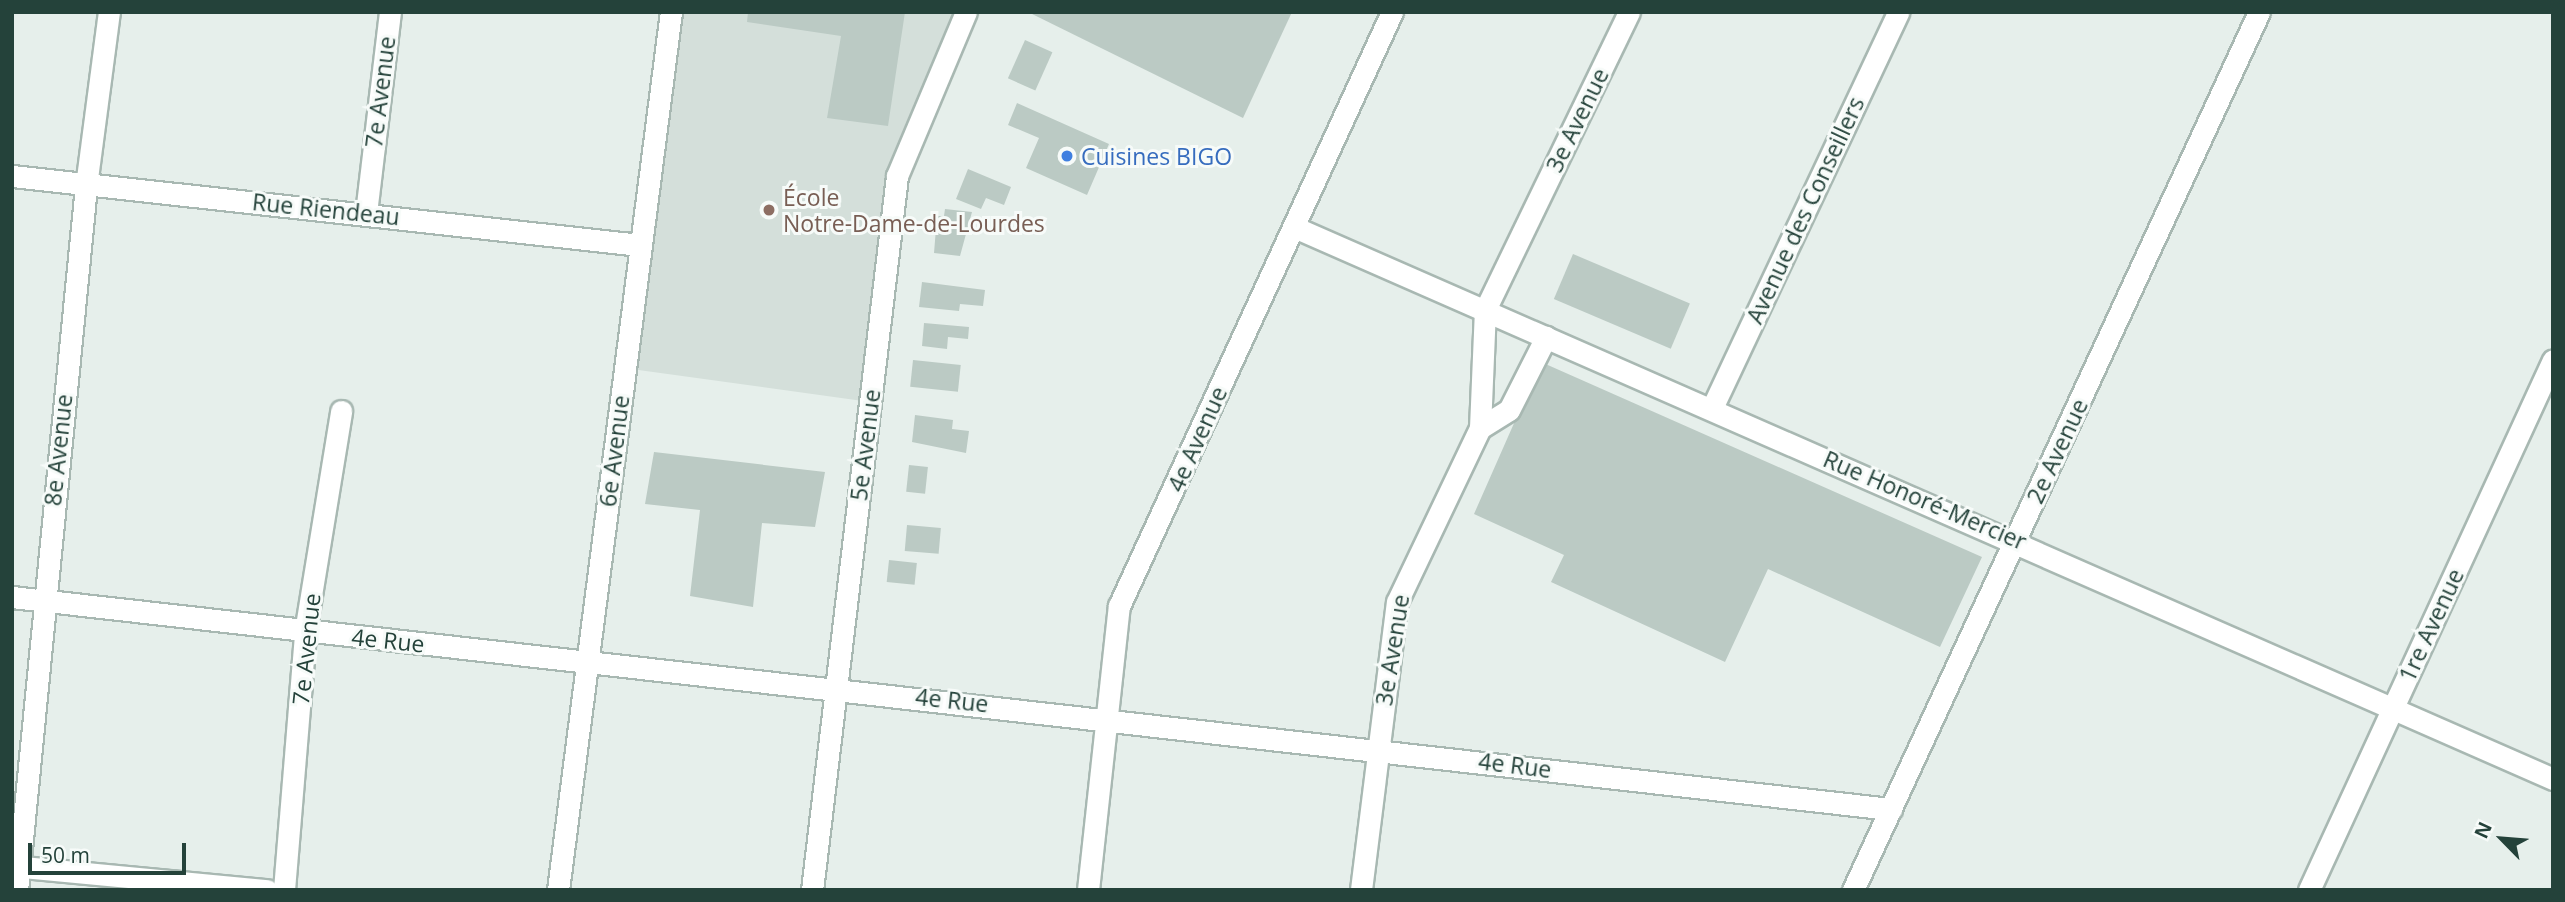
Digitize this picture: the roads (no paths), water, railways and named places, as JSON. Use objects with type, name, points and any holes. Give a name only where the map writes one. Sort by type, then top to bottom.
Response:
[{"type":"street","name":"8e Avenue","points":[[17,890],[16,866],[42,601],[86,186],[109,12]]},
{"type":"street","name":"7e Avenue","points":[[366,213],[390,12]]},
{"type":"street","name":"6e Avenue","points":[[558,890],[671,12]]},
{"type":"street","name":"5e Avenue","points":[[811,890],[897,176],[965,12]]},
{"type":"street","name":"4e Avenue","points":[[1088,890],[1119,606],[1392,12]]},
{"type":"street","name":"3e Avenue","points":[[1360,890],[1382,749],[1386,669],[1403,580],[1480,428],[1485,310],[1629,12]]},
{"type":"street","name":"Avenue des Conseillers","points":[[1712,408],[1898,12]]},
{"type":"street","name":"2e Avenue","points":[[1853,890],[2259,12]]},
{"type":"street","name":"Rue Riendeau","points":[[12,176],[640,245]]},
{"type":"street","name":"Rue Honoré-Mercier","points":[[1294,227],[2016,539],[2553,779]]},
{"type":"street","points":[[1480,428],[1509,410],[1546,337]]},
{"type":"street","name":"1re Avenue","points":[[2309,890],[2553,360]]},
{"type":"street","name":"7e Avenue","points":[[284,890],[305,632],[341,411]]},
{"type":"street","name":"4e Rue","points":[[12,597],[305,632],[1106,717],[1891,808]]},
{"type":"street","points":[[16,866],[267,890]]},
{"type":"place","name":"Cuisines BIGO","points":[[1067,156]]},
{"type":"place","name":"École Notre-Dame-de-Lourdes","points":[[769,210]]}]
